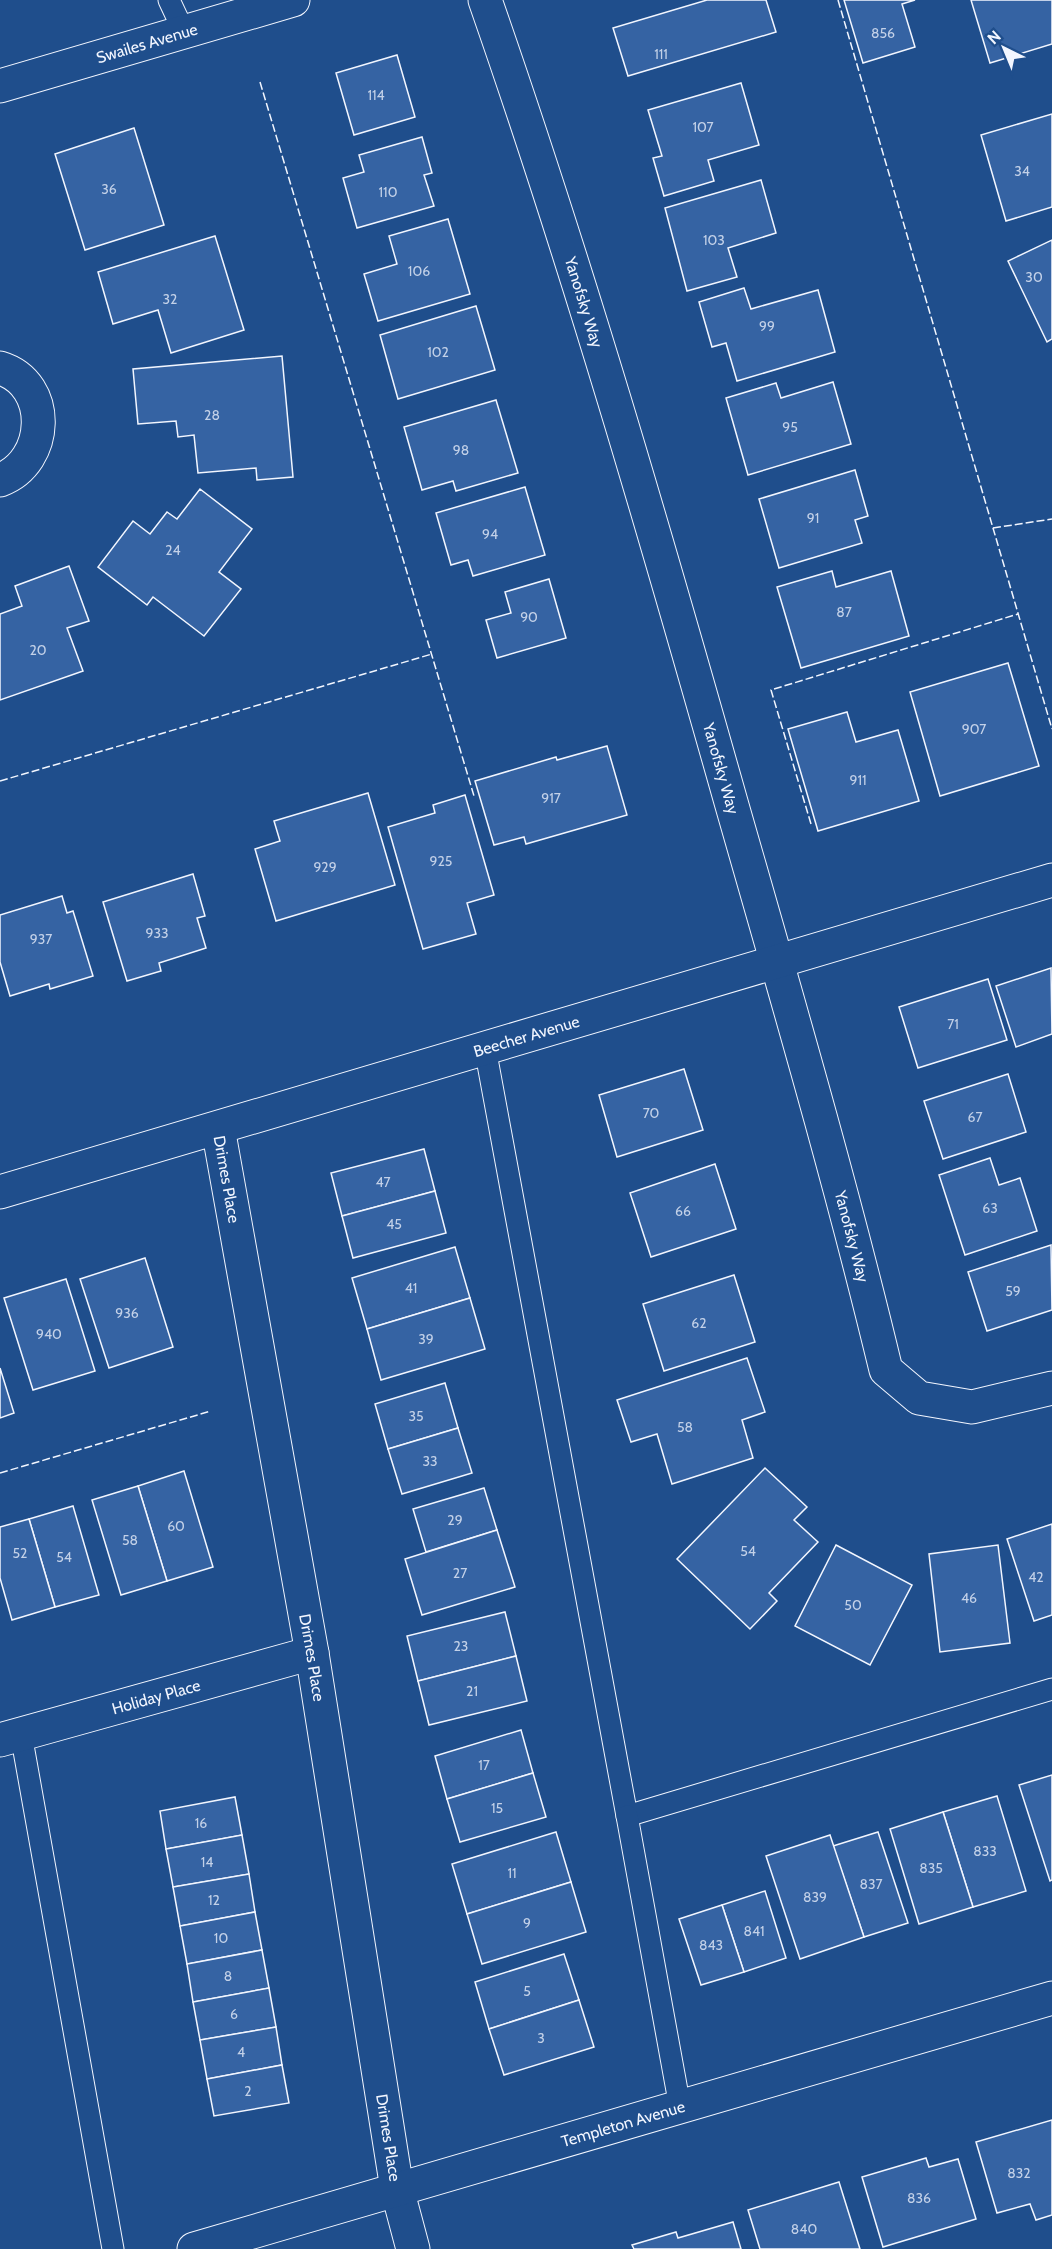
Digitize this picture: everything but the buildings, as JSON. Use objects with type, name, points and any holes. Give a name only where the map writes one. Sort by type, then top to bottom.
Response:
[{"type":"street","name":"Swailes Avenue","points":[[0,86],[293,0]]},
{"type":"street","name":"Yanofsky Way","points":[[485,0],[549,187],[655,534],[776,962],[886,1370],[919,1398],[972,1407],[1052,1388]]},
{"type":"street","points":[[0,368],[23,382],[35,399],[39,420],[37,440],[26,462],[10,476],[0,480]]},
{"type":"street","name":"Beecher Avenue","points":[[0,1192],[1052,880]]},
{"type":"street","name":"Drimes Place","points":[[218,1128],[312,1653],[397,2189],[413,2249]]},
{"type":"street","name":"Holiday Place","points":[[11,1737],[312,1653]]},
{"type":"street","name":"Templeton Avenue","points":[[194,2249],[1052,1998]]},
{"type":"lane","points":[[169,0],[184,32]]},
{"type":"lane","points":[[485,1048],[680,2107]]},
{"type":"lane","points":[[627,1816],[1052,1689]]},
{"type":"lane","points":[[11,1737],[113,2249]]},
{"type":"fence","points":[[838,0],[1052,729]]},
{"type":"fence","points":[[260,82],[474,796]]},
{"type":"fence","points":[[993,528],[1052,519]]},
{"type":"fence","points":[[811,824],[771,690],[1018,614]]},
{"type":"fence","points":[[0,781],[432,654]]},
{"type":"fence","points":[[0,1473],[211,1411]]}]
